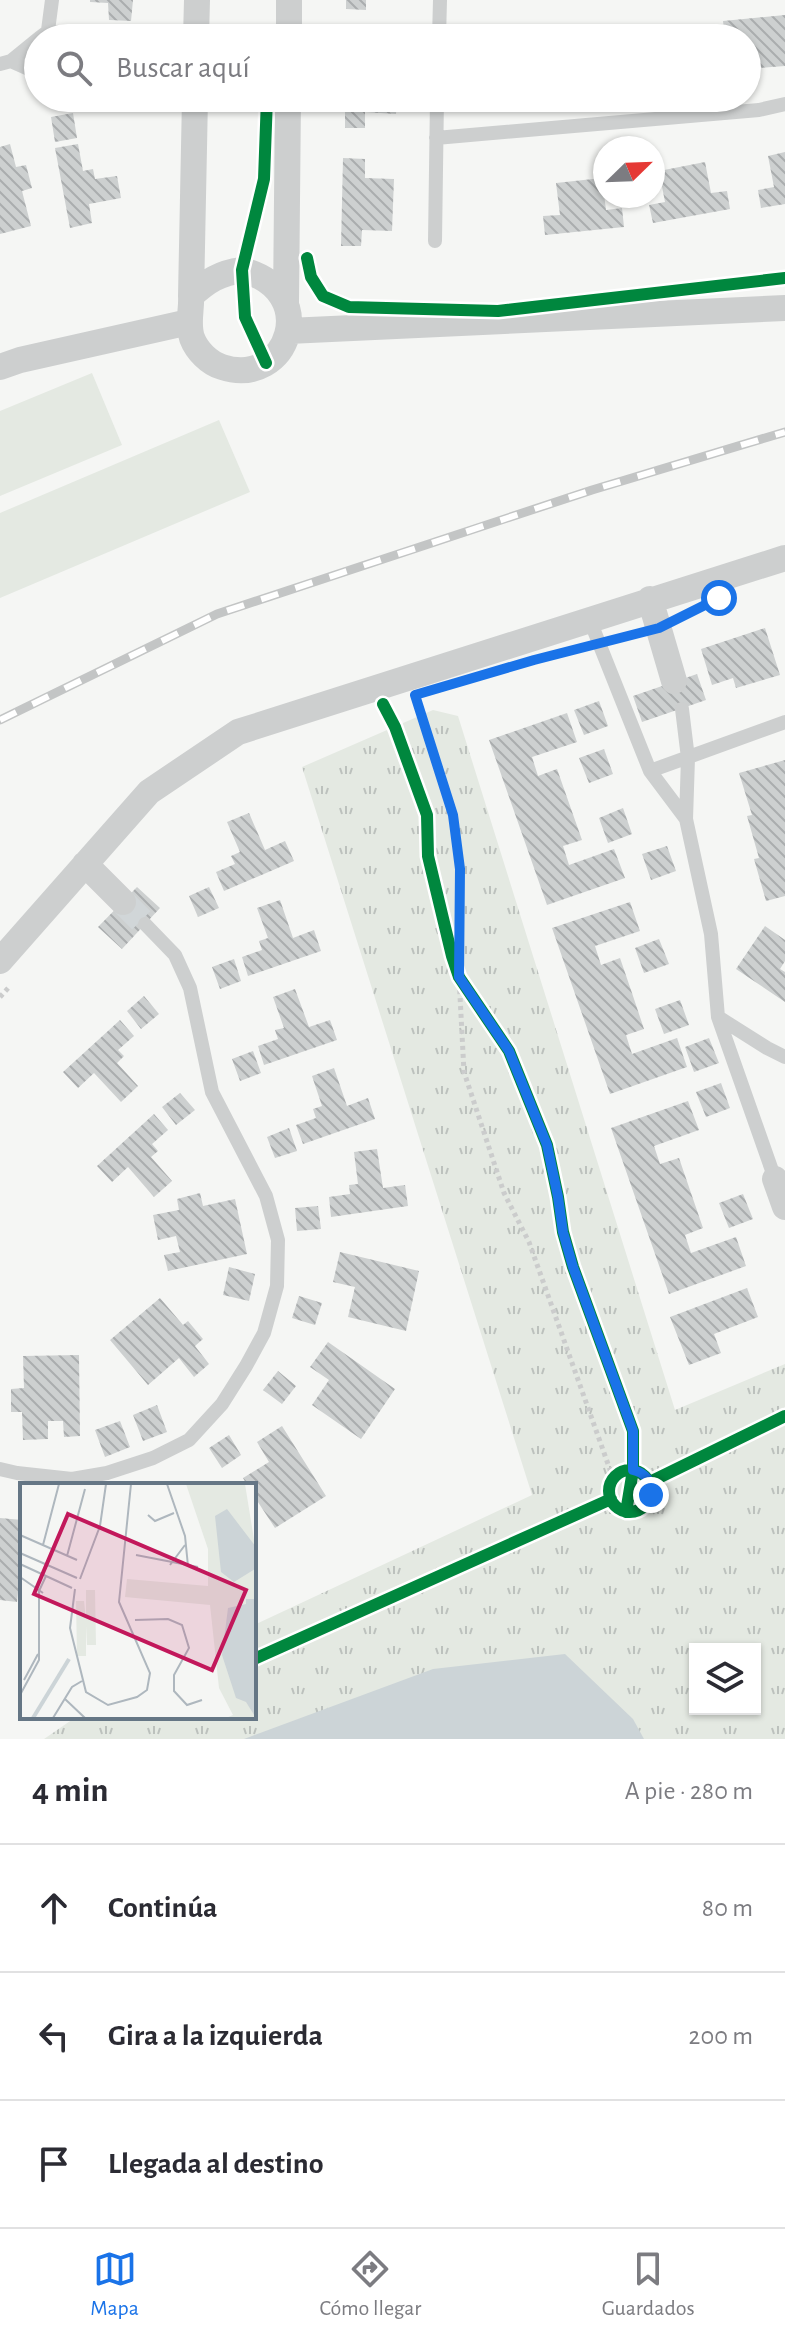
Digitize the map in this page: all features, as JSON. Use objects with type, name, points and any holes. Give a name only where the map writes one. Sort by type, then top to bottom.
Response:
[{"type":"street","points":[[196,24],[197,0]]},
{"type":"street","points":[[289,0],[289,24]]},
{"type":"street","points":[[195,112],[190,309],[193,339],[202,354],[215,365],[232,370],[250,370],[266,363],[279,352],[288,331],[288,112]]},
{"type":"street","points":[[0,367],[190,309],[207,281],[223,272],[242,270],[260,274],[276,286],[286,302]]},
{"type":"street","points":[[288,331],[785,308]]},
{"type":"street","points":[[5,973],[85,864],[149,792],[238,732],[785,558]]},
{"type":"street","points":[[650,599],[674,681]]},
{"type":"street","points":[[85,864],[123,902]]},
{"type":"street","points":[[780,1176],[785,1207]]},
{"type":"lane","points":[[46,24],[52,0]]},
{"type":"lane","points":[[439,24],[440,0]]},
{"type":"lane","points":[[6,63],[24,50]]},
{"type":"lane","points":[[761,110],[785,104]]},
{"type":"lane","points":[[435,241],[437,112]]},
{"type":"lane","points":[[436,138],[736,112]]},
{"type":"lane","points":[[589,618],[650,771],[686,819]]},
{"type":"lane","points":[[682,709],[688,758],[686,819],[711,934],[718,1017],[780,1176]]},
{"type":"lane","points":[[650,771],[785,722]]},
{"type":"lane","points":[[0,1469],[72,1479],[107,1473],[153,1458],[189,1440],[222,1404],[246,1366],[264,1333],[277,1286],[278,1240],[266,1196],[212,1092],[190,988],[175,955],[145,924]]},
{"type":"lane","points":[[718,1017],[785,1057]]},
{"type":"path","points":[[405,698],[415,695],[453,815],[460,869],[459,977],[464,1072],[504,1193],[529,1242],[613,1478],[609,1492]]},
{"type":"path","points":[[448,942],[459,977],[476,1001]]},
{"type":"path","points":[[0,997],[5,973]]},
{"type":"path","points":[[613,1478],[625,1471]]},
{"type":"green space","points":[[92,373],[122,445],[0,496],[0,411]]},
{"type":"green space","points":[[219,420],[250,492],[0,598],[0,513]]},
{"type":"green space","points":[[433,710],[458,716],[675,1410],[785,1364],[785,1739],[44,1739],[73,1719],[256,1719],[256,1624],[532,1495],[302,767]]},
{"type":"shaded area","points":[[565,1654],[633,1719],[644,1739],[244,1739],[433,1669]]},
{"type":"building","points":[[90,0],[133,0],[131,21],[109,20],[108,3]]},
{"type":"building","points":[[346,0],[366,0],[366,10],[346,9]]},
{"type":"building","points":[[785,15],[785,66],[761,68],[761,24],[723,24],[723,21]]},
{"type":"building","points":[[345,112],[365,112],[365,128],[345,128]]},
{"type":"building","points":[[73,113],[77,138],[55,142],[51,117]]},
{"type":"building","points":[[10,144],[16,167],[26,165],[32,188],[22,191],[31,226],[0,234],[0,147]]},
{"type":"building","points":[[78,144],[83,171],[93,169],[95,179],[117,176],[121,198],[89,204],[92,223],[70,228],[55,148]]},
{"type":"building","points":[[785,152],[785,204],[761,208],[758,190],[774,187],[768,156]]},
{"type":"building","points":[[343,158],[365,159],[365,178],[394,179],[392,231],[362,230],[361,246],[341,246]]},
{"type":"building","points":[[705,162],[711,193],[727,191],[730,209],[653,223],[650,208],[665,208],[665,170]]},
{"type":"building","points":[[593,179],[593,208],[622,208],[624,227],[545,235],[543,216],[560,215],[556,183]]},
{"type":"building","points":[[765,628],[780,675],[736,688],[733,678],[712,685],[701,649]]},
{"type":"building","points":[[697,674],[706,700],[642,722],[633,696]]},
{"type":"building","points":[[599,701],[608,726],[584,735],[574,710]]},
{"type":"building","points":[[567,713],[577,742],[532,757],[538,776],[557,769],[582,840],[563,846],[569,865],[614,849],[625,878],[547,905],[489,740]]},
{"type":"building","points":[[604,749],[613,774],[589,783],[579,758]]},
{"type":"building","points":[[785,760],[785,896],[766,901],[754,859],[759,858],[747,816],[752,815],[739,773]]},
{"type":"building","points":[[623,808],[632,834],[608,843],[599,818]]},
{"type":"building","points":[[249,813],[265,850],[285,841],[294,861],[224,891],[216,872],[235,864],[231,856],[240,852],[227,822]]},
{"type":"building","points":[[667,846],[676,871],[651,880],[642,854]]},
{"type":"building","points":[[137,887],[160,908],[122,949],[98,927]]},
{"type":"building","points":[[209,887],[219,908],[198,917],[189,896]]},
{"type":"building","points":[[280,900],[293,938],[314,930],[321,951],[248,976],[242,957],[262,950],[259,941],[268,938],[257,908]]},
{"type":"building","points":[[630,902],[640,931],[595,946],[601,965],[620,958],[644,1029],[626,1035],[632,1054],[677,1038],[687,1067],[610,1094],[552,928]]},
{"type":"building","points":[[765,926],[785,940],[785,961],[780,969],[785,972],[785,1002],[736,969]]},
{"type":"building","points":[[659,939],[669,964],[644,973],[635,948]]},
{"type":"building","points":[[234,959],[241,981],[220,989],[212,967]]},
{"type":"building","points":[[295,989],[309,1027],[330,1020],[337,1040],[264,1065],[258,1046],[278,1039],[275,1030],[284,1028],[273,997]]},
{"type":"building","points":[[144,996],[159,1014],[141,1029],[127,1011]]},
{"type":"building","points":[[680,1000],[689,1025],[664,1034],[655,1009]]},
{"type":"building","points":[[120,1020],[134,1036],[118,1050],[124,1056],[117,1063],[138,1086],[121,1102],[94,1073],[78,1088],[63,1072]]},
{"type":"building","points":[[709,1038],[719,1063],[694,1072],[685,1047]]},
{"type":"building","points":[[253,1051],[261,1073],[240,1081],[232,1059]]},
{"type":"building","points":[[334,1068],[347,1106],[368,1098],[375,1119],[303,1144],[296,1125],[316,1118],[313,1109],[322,1106],[312,1076]]},
{"type":"building","points":[[721,1083],[730,1108],[706,1117],[696,1092]]},
{"type":"building","points":[[180,1093],[195,1110],[176,1125],[162,1107]]},
{"type":"building","points":[[688,1101],[699,1130],[654,1146],[660,1164],[679,1158],[703,1228],[685,1235],[691,1253],[736,1237],[746,1266],[669,1294],[611,1128]]},
{"type":"building","points":[[154,1114],[168,1130],[152,1144],[158,1151],[151,1157],[172,1181],[154,1197],[128,1167],[112,1182],[97,1166]]},
{"type":"building","points":[[289,1128],[297,1151],[275,1158],[267,1137]]},
{"type":"building","points":[[377,1149],[383,1188],[405,1185],[408,1206],[331,1217],[329,1197],[350,1194],[349,1185],[358,1184],[354,1152]]},
{"type":"building","points":[[200,1193],[203,1206],[235,1199],[247,1254],[168,1271],[164,1255],[180,1252],[176,1236],[158,1240],[153,1215],[179,1210],[177,1199]]},
{"type":"building","points":[[743,1194],[753,1219],[729,1228],[719,1203]]},
{"type":"building","points":[[318,1206],[321,1229],[297,1231],[295,1208]]},
{"type":"building","points":[[340,1252],[419,1271],[406,1331],[348,1317],[355,1287],[333,1282]]},
{"type":"building","points":[[229,1267],[255,1274],[249,1301],[223,1295]]},
{"type":"building","points":[[747,1288],[758,1317],[714,1334],[721,1353],[689,1365],[670,1317]]},
{"type":"building","points":[[299,1296],[322,1303],[315,1325],[292,1318]]},
{"type":"building","points":[[160,1298],[183,1325],[188,1321],[203,1339],[195,1346],[209,1364],[194,1377],[179,1358],[148,1385],[110,1340]]},
{"type":"building","points":[[328,1342],[395,1389],[361,1439],[312,1405],[329,1380],[310,1367]]},
{"type":"building","points":[[79,1355],[80,1436],[64,1437],[63,1421],[48,1421],[48,1439],[23,1440],[22,1412],[11,1412],[11,1389],[24,1388],[23,1356]]},
{"type":"building","points":[[278,1371],[296,1386],[282,1404],[263,1390]]},
{"type":"building","points":[[157,1405],[167,1432],[143,1441],[133,1415]]},
{"type":"building","points":[[120,1421],[130,1447],[105,1457],[95,1430]]},
{"type":"building","points":[[282,1426],[326,1496],[275,1528],[256,1499],[256,1483],[246,1483],[243,1478],[269,1462],[257,1442]]},
{"type":"building","points":[[229,1435],[241,1455],[222,1468],[209,1448]]},
{"type":"building","points":[[0,1518],[20,1520],[17,1602],[0,1600]]},
{"type":"tunnel","points":[[123,902],[145,924]]},
{"type":"railway","points":[[0,720],[217,614],[592,490],[785,432]]},
{"type":"cycle path","points":[[266,112],[264,179],[242,270],[245,317],[266,363]]},
{"type":"cycle path","points":[[307,258],[311,277],[323,296],[349,307],[498,311],[785,278]]},
{"type":"cycle path","points":[[383,704],[395,727],[427,815],[428,856],[459,977],[509,1051],[547,1145],[563,1232],[573,1267],[633,1431],[633,1470],[626,1512]]},
{"type":"cycle path","points":[[650,1482],[785,1416]]},
{"type":"cycle path","points":[[630,1470],[645,1476],[651,1491],[645,1506],[630,1512],[615,1506],[609,1491],[615,1476],[630,1470]]},
{"type":"cycle path","points":[[256,1658],[611,1499]]},
{"type":"route","points":[[651,1495],[650,1482],[633,1470],[633,1431],[573,1267],[563,1232],[547,1145],[509,1051],[459,977],[460,869],[453,815],[415,695],[659,628],[719,598]]}]
